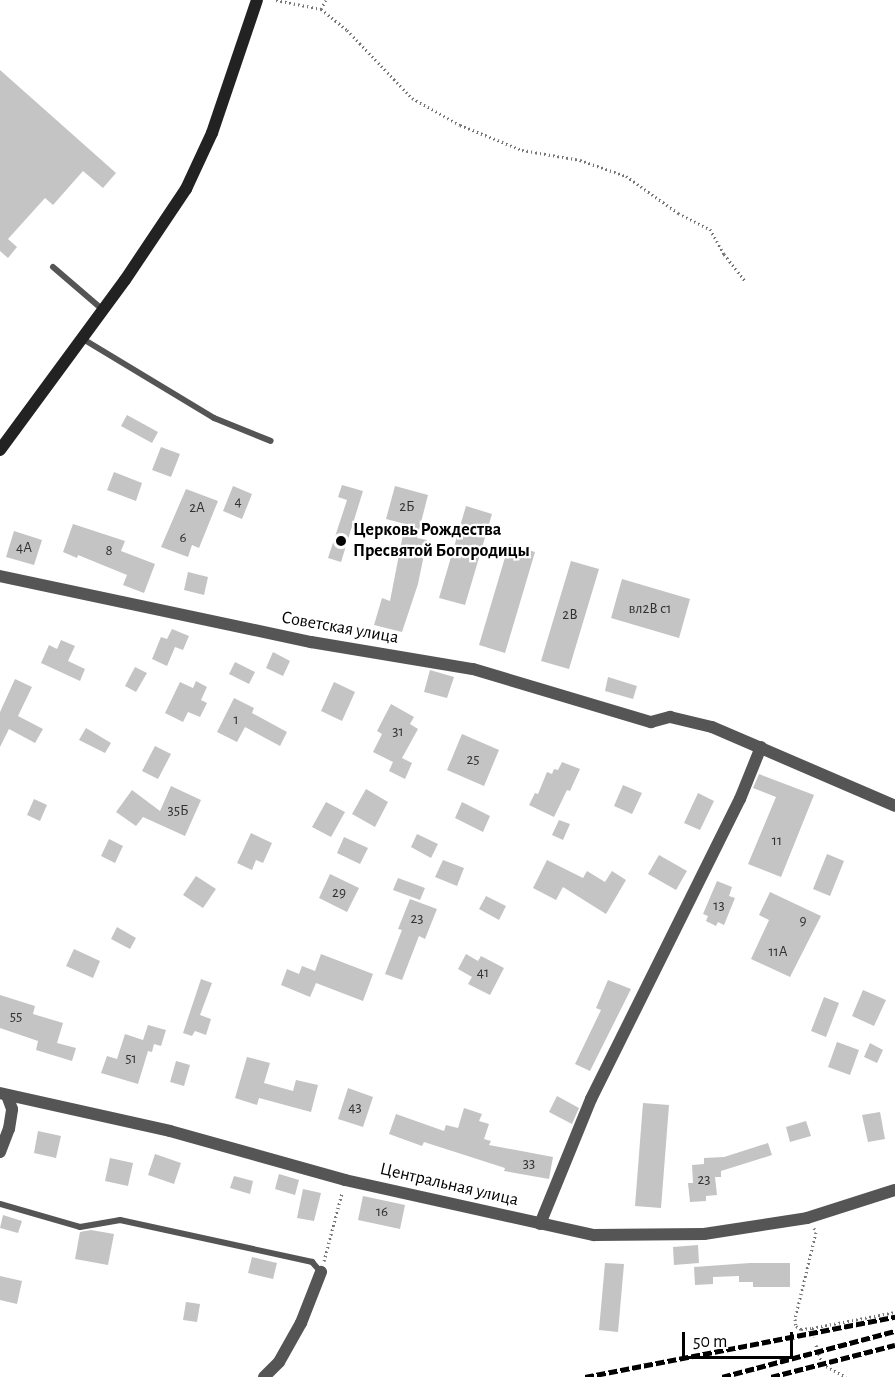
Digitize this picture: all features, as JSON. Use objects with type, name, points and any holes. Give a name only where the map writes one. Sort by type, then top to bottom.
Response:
[{"type":"street","points":[[0,450],[104,311],[173,209],[199,164],[212,134],[257,0]]},
{"type":"street","name":"Советская улица","points":[[0,576],[311,642],[473,669],[651,722],[670,717],[712,728],[761,747],[895,806]]},
{"type":"street","points":[[540,1224],[591,1099],[740,799],[761,747]]},
{"type":"street","points":[[0,1152],[9,1129],[12,1109],[3,1094]]},
{"type":"street","name":"Центральная улица","points":[[3,1094],[170,1131],[345,1180],[594,1235],[704,1234],[807,1218],[895,1190]]},
{"type":"street","points":[[264,1377],[279,1362],[301,1323],[321,1272]]},
{"type":"lane","points":[[53,267],[104,311]]},
{"type":"lane","points":[[83,339],[214,418],[271,441]]},
{"type":"lane","points":[[0,1204],[80,1227],[120,1220],[312,1262],[321,1272]]},
{"type":"path","points":[[276,0],[321,9],[347,30],[412,98],[460,125],[522,150],[580,160],[626,176],[678,213],[710,230],[724,254],[744,280]]},
{"type":"path","points":[[321,9],[326,0]]},
{"type":"path","points":[[321,1272],[345,1180]]},
{"type":"path","points":[[807,1218],[816,1232],[795,1319],[796,1326],[801,1329],[812,1328],[895,1312]]},
{"type":"path","points":[[812,1328],[814,1337]]},
{"type":"path","points":[[816,1345],[822,1364],[846,1377]]},
{"type":"building","points":[[0,70],[116,173],[103,188],[83,171],[53,205],[45,198],[8,239],[17,247],[8,258],[0,251]]},
{"type":"building","points":[[127,415],[158,432],[152,443],[121,426]]},
{"type":"building","points":[[161,447],[180,454],[171,477],[152,470]]},
{"type":"building","points":[[114,472],[142,483],[136,501],[107,490]]},
{"type":"building","points":[[342,485],[363,491],[341,562],[328,558],[347,500],[338,497]]},
{"type":"building","points":[[233,486],[252,494],[242,519],[223,511]]},
{"type":"building","points":[[395,486],[428,495],[417,538],[427,540],[418,584],[402,632],[374,625],[382,598],[390,601],[405,524],[386,519]]},
{"type":"building","points":[[186,489],[218,501],[199,548],[192,545],[188,557],[161,547]]},
{"type":"building","points":[[466,506],[492,514],[465,605],[439,598]]},
{"type":"building","points":[[73,524],[125,541],[121,551],[155,564],[144,593],[123,585],[127,575],[78,555],[77,558],[63,552]]},
{"type":"building","points":[[14,531],[42,540],[34,565],[6,557]]},
{"type":"building","points":[[509,544],[535,552],[505,653],[479,645]]},
{"type":"building","points":[[571,561],[599,569],[569,669],[541,661]]},
{"type":"building","points":[[188,572],[208,577],[204,595],[184,590]]},
{"type":"building","points":[[622,579],[690,599],[679,638],[611,618]]},
{"type":"building","points":[[172,629],[189,636],[183,650],[175,647],[167,666],[152,659],[161,637],[167,639]]},
{"type":"building","points":[[61,640],[75,646],[68,661],[85,669],[80,681],[41,663],[49,645],[57,649]]},
{"type":"building","points":[[273,652],[290,661],[283,676],[266,668]]},
{"type":"building","points":[[235,662],[255,672],[249,684],[229,674]]},
{"type":"building","points":[[135,667],[147,673],[136,692],[125,686]]},
{"type":"building","points":[[430,670],[454,677],[447,698],[424,692]]},
{"type":"building","points":[[608,677],[637,686],[633,699],[605,691]]},
{"type":"building","points":[[15,679],[32,687],[18,716],[43,729],[35,743],[9,729],[0,747],[0,712]]},
{"type":"building","points":[[196,681],[207,687],[201,700],[207,703],[200,717],[188,712],[183,722],[165,713],[180,682],[193,688]]},
{"type":"building","points":[[334,682],[355,692],[342,721],[321,711]]},
{"type":"building","points":[[234,698],[254,708],[252,713],[287,732],[280,746],[245,727],[237,742],[217,732]]},
{"type":"building","points":[[391,704],[414,717],[410,724],[418,729],[402,758],[412,763],[405,779],[389,771],[393,762],[373,752],[382,734],[377,731]]},
{"type":"building","points":[[86,728],[111,743],[105,753],[79,740]]},
{"type":"building","points":[[462,734],[499,750],[484,786],[447,770]]},
{"type":"building","points":[[155,746],[171,754],[158,779],[142,771]]},
{"type":"building","points":[[562,762],[580,769],[554,817],[529,805],[535,793],[538,794],[547,772],[552,774],[554,769],[558,770]]},
{"type":"building","points":[[759,774],[814,795],[781,877],[748,864],[776,797],[753,788]]},
{"type":"building","points":[[623,785],[642,793],[632,814],[614,806]]},
{"type":"building","points":[[171,786],[201,800],[185,836],[143,817],[136,826],[116,812],[132,790],[160,811]]},
{"type":"building","points":[[366,789],[388,802],[375,827],[352,814]]},
{"type":"building","points":[[698,793],[714,801],[700,830],[684,823]]},
{"type":"building","points":[[34,799],[47,805],[40,821],[27,815]]},
{"type":"building","points":[[326,802],[345,812],[331,837],[312,827]]},
{"type":"building","points":[[462,802],[490,816],[483,832],[455,818]]},
{"type":"building","points":[[559,820],[570,824],[563,840],[552,835]]},
{"type":"building","points":[[251,833],[272,843],[263,863],[256,860],[252,870],[237,863]]},
{"type":"building","points":[[417,834],[438,844],[431,858],[411,847]]},
{"type":"building","points":[[344,837],[368,848],[360,864],[337,853]]},
{"type":"building","points":[[109,839],[123,846],[115,863],[101,856]]},
{"type":"building","points":[[827,854],[844,861],[830,896],[813,889]]},
{"type":"building","points":[[659,855],[687,871],[676,890],[648,874]]},
{"type":"building","points":[[443,860],[464,868],[457,886],[435,877]]},
{"type":"building","points":[[547,860],[583,878],[587,871],[605,882],[612,871],[626,880],[606,914],[563,887],[556,900],[533,888]]},
{"type":"building","points":[[330,874],[359,888],[347,912],[319,898]]},
{"type":"building","points":[[196,876],[216,889],[203,908],[183,895]]},
{"type":"building","points":[[398,878],[425,888],[420,900],[393,890]]},
{"type":"building","points":[[717,881],[732,887],[729,896],[735,898],[724,925],[718,922],[716,926],[706,921],[708,916],[703,914]]},
{"type":"building","points":[[770,892],[821,916],[790,977],[751,959],[769,920],[759,915]]},
{"type":"building","points":[[486,896],[506,906],[499,920],[479,909]]},
{"type":"building","points":[[410,899],[437,909],[425,939],[419,936],[402,980],[385,974],[402,930],[398,929]]},
{"type":"building","points":[[117,927],[136,938],[130,949],[111,939]]},
{"type":"building","points":[[74,949],[100,961],[93,978],[66,966]]},
{"type":"building","points":[[321,954],[373,974],[363,1001],[316,983],[310,997],[281,985],[287,969],[299,974],[302,966],[315,971]]},
{"type":"building","points":[[466,954],[478,961],[481,956],[504,968],[490,995],[468,984],[472,977],[458,969]]},
{"type":"building","points":[[201,979],[212,983],[200,1015],[211,1019],[206,1035],[195,1031],[192,1036],[183,1033]]},
{"type":"building","points":[[608,980],[631,989],[590,1071],[575,1064],[601,1010],[596,1008]]},
{"type":"building","points":[[863,990],[886,1000],[874,1026],[852,1016]]},
{"type":"building","points":[[0,995],[35,1006],[33,1014],[63,1023],[57,1043],[76,1048],[72,1061],[36,1050],[38,1041],[0,1028]]},
{"type":"building","points":[[824,997],[839,1003],[826,1037],[811,1031]]},
{"type":"building","points":[[148,1025],[166,1030],[161,1046],[154,1044],[152,1052],[148,1051],[138,1084],[101,1073],[107,1056],[117,1059],[125,1034],[143,1040]]},
{"type":"building","points":[[837,1042],[859,1050],[850,1075],[828,1067]]},
{"type":"building","points":[[870,1043],[883,1050],[877,1063],[864,1057]]},
{"type":"building","points":[[247,1057],[270,1063],[264,1083],[293,1091],[296,1080],[318,1085],[311,1112],[259,1098],[257,1105],[235,1098]]},
{"type":"building","points":[[176,1061],[190,1065],[184,1086],[170,1082]]},
{"type":"building","points":[[348,1088],[373,1097],[363,1127],[338,1119]]},
{"type":"building","points":[[557,1096],[579,1108],[572,1124],[549,1112]]},
{"type":"building","points":[[643,1103],[669,1105],[661,1208],[635,1206]]},
{"type":"building","points":[[464,1108],[482,1114],[479,1121],[489,1124],[484,1139],[491,1141],[489,1145],[553,1157],[549,1179],[504,1171],[505,1168],[424,1142],[422,1146],[389,1134],[396,1114],[444,1131],[446,1125],[458,1128]]},
{"type":"building","points":[[880,1112],[885,1139],[868,1142],[862,1115]]},
{"type":"building","points":[[806,1121],[811,1136],[790,1142],[786,1127]]},
{"type":"building","points":[[38,1131],[61,1136],[56,1158],[34,1153]]},
{"type":"building","points":[[768,1143],[772,1155],[721,1171],[721,1177],[715,1177],[717,1195],[706,1196],[706,1201],[690,1202],[688,1183],[693,1183],[692,1165],[704,1164],[704,1158],[724,1157]]},
{"type":"building","points":[[155,1154],[181,1163],[174,1184],[148,1175]]},
{"type":"building","points":[[110,1158],[133,1163],[128,1186],[105,1181]]},
{"type":"building","points":[[279,1174],[299,1180],[295,1195],[275,1189]]},
{"type":"building","points":[[234,1176],[253,1181],[250,1194],[230,1188]]},
{"type":"building","points":[[303,1189],[321,1193],[314,1221],[297,1218]]},
{"type":"building","points":[[363,1196],[405,1205],[400,1229],[358,1220]]},
{"type":"building","points":[[3,1215],[22,1221],[18,1233],[0,1228]]},
{"type":"building","points":[[91,1230],[114,1234],[108,1265],[75,1259],[80,1232]]},
{"type":"building","points":[[698,1245],[699,1263],[674,1265],[673,1247]]},
{"type":"building","points":[[252,1257],[277,1263],[273,1279],[248,1273]]},
{"type":"building","points":[[605,1263],[624,1264],[618,1332],[599,1330]]},
{"type":"building","points":[[790,1263],[790,1287],[753,1287],[753,1282],[739,1282],[739,1276],[713,1277],[713,1284],[695,1285],[694,1267]]},
{"type":"building","points":[[0,1276],[22,1281],[17,1304],[0,1300]]},
{"type":"building","points":[[186,1302],[200,1304],[197,1322],[183,1320]]},
{"type":"railway","points":[[585,1377],[895,1317]]},
{"type":"railway","points":[[722,1377],[895,1331]]},
{"type":"railway","points":[[771,1377],[895,1345]]},
{"type":"place","name":"Церковь Рождества Пресвятой Богородицы","points":[[341,541]]}]
